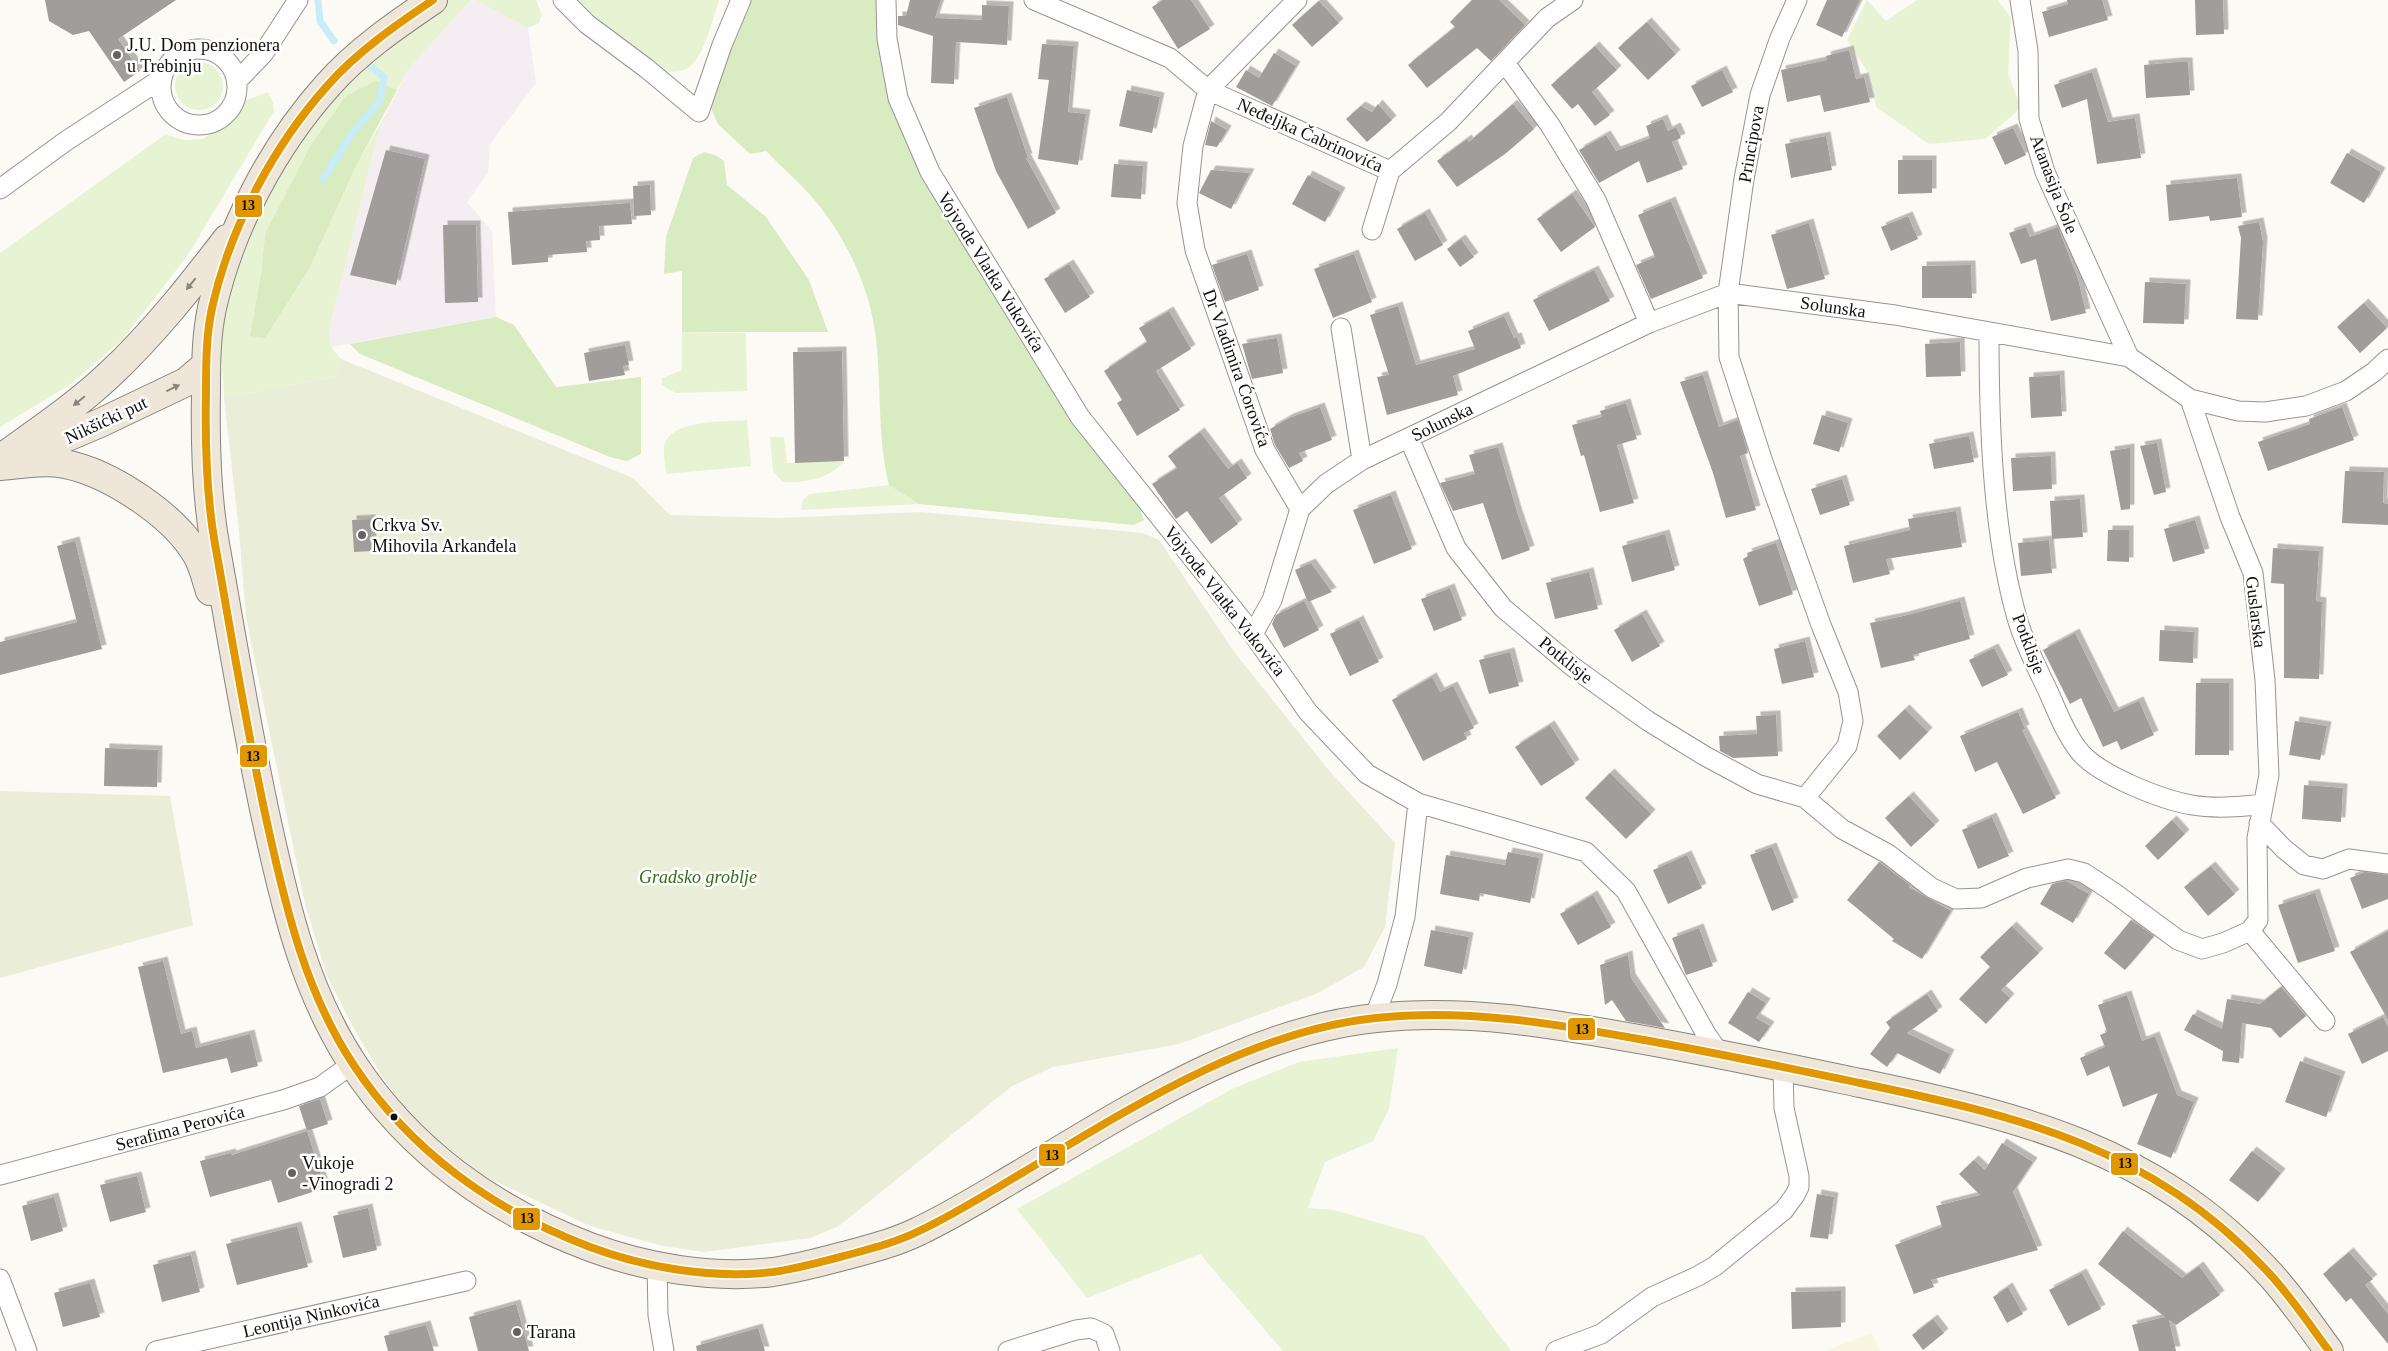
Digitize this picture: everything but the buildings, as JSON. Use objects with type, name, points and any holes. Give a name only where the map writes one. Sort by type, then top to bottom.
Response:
[{"type":"main road","points":[[0,459],[66,411],[110,375],[183,295],[243,218],[286,140],[327,86],[400,22],[432,0]]},
{"type":"main road","points":[[243,218],[212,309],[206,344],[206,485],[212,531],[260,795],[291,924],[322,1009],[352,1064],[410,1133],[438,1161],[458,1178],[520,1216],[567,1238],[602,1251],[657,1265],[728,1273],[780,1271],[904,1238],[967,1206],[1121,1114],[1190,1077],[1264,1045],[1319,1029],[1374,1018],[1466,1015],[1534,1022],[1720,1054],[1966,1106],[2068,1138],[2134,1167],[2166,1185],[2198,1209],[2246,1250],[2287,1294],[2329,1351]]},
{"type":"main road","name":"Nikšićki put","points":[[0,465],[59,442],[186,382],[206,365]]},
{"type":"main road","points":[[0,465],[65,464],[98,476],[158,510],[198,556],[211,594],[232,637]]},
{"type":"street","points":[[237,81],[263,54],[298,0]]},
{"type":"street","points":[[563,0],[587,24],[646,68],[699,112],[722,45],[741,0]]},
{"type":"street","name":"Vojvode Vlatka Vukovića","points":[[886,0],[887,39],[898,98],[930,172],[1080,417],[1253,634],[1308,712],[1367,774],[1418,803],[1586,852],[1626,891],[1706,1034],[1720,1054]]},
{"type":"street","name":"Neđeljka Čabrinovića","points":[[1034,0],[1170,58],[1208,90],[1390,171],[1448,122],[1488,77],[1505,63],[1547,18],[1573,0]]},
{"type":"street","points":[[1208,90],[1297,0]]},
{"type":"street","name":"Principova","points":[[1728,293],[1744,179],[1760,95],[1780,38],[1797,0]]},
{"type":"street","name":"Atanasija Šole","points":[[2020,0],[2028,52],[2029,118],[2045,172],[2129,357]]},
{"type":"street","points":[[200,49],[213,51],[224,58],[233,68],[237,81],[237,94],[233,106],[225,116],[215,123],[203,126],[185,123],[170,113],[162,97],[161,79],[166,67],[175,57],[187,51],[200,49]]},
{"type":"street","points":[[1505,63],[1550,125],[1596,200],[1649,323]]},
{"type":"street","points":[[0,189],[66,141],[161,79]]},
{"type":"street","name":"Dr Vladimira Ćorovića","points":[[1208,90],[1193,146],[1187,203],[1196,250],[1265,450],[1300,509]]},
{"type":"street","points":[[1372,230],[1390,171]]},
{"type":"street","points":[[1728,293],[1730,358],[1766,471],[1821,625],[1848,692],[1853,721],[1847,746],[1805,798]]},
{"type":"street","name":"Solunska","points":[[1300,509],[1326,484],[1362,460],[1649,323],[1728,293],[1895,316],[2129,357],[2190,399],[2238,411],[2265,412],[2306,406],[2346,391],[2374,372],[2388,359]]},
{"type":"street","points":[[1341,328],[1362,460]]},
{"type":"street","name":"Potklisje","points":[[1989,332],[1989,408],[1996,490],[2004,559],[2015,611],[2038,670],[2059,715],[2080,752],[2112,776],[2166,798],[2191,805],[2232,808],[2263,804]]},
{"type":"street","name":"Guslarska","points":[[2190,399],[2230,517],[2253,573],[2265,680],[2270,775],[2257,838],[2258,920],[2250,931]]},
{"type":"street","name":"Potklisje","points":[[1409,438],[1456,548],[1503,608],[1573,668],[1648,721],[1705,756],[1757,784],[1805,798],[1842,829],[1888,854],[1932,888],[1956,899],[1982,898],[2027,878],[2068,869],[2084,873],[2114,892],[2178,940],[2202,948],[2223,943],[2250,931]]},
{"type":"street","points":[[1253,634],[1272,600],[1300,509]]},
{"type":"street","points":[[1374,1018],[1387,984],[1405,917],[1418,803]]},
{"type":"street","points":[[2259,823],[2284,849],[2304,865],[2323,869],[2349,859],[2388,864]]},
{"type":"street","points":[[2250,931],[2325,1022]]},
{"type":"street","name":"Serafima Perovića","points":[[0,1175],[283,1100],[320,1087],[352,1064]]},
{"type":"street","points":[[1556,1351],[1601,1334],[1652,1297],[1698,1276],[1722,1260],[1784,1210],[1799,1187],[1799,1176],[1784,1108],[1783,1067]]},
{"type":"street","points":[[657,1265],[658,1315],[664,1351]]},
{"type":"street","points":[[0,1279],[27,1351]]},
{"type":"street","name":"Leontija Ninkovića","points":[[156,1351],[466,1281]]},
{"type":"street","points":[[1008,1351],[1076,1330],[1091,1328],[1104,1334],[1110,1351]]},
{"type":"shaded area","points":[[471,0],[475,0],[528,28],[536,83],[490,144],[488,172],[467,202],[492,231],[496,317],[331,347],[329,330],[381,123],[409,68]]},
{"type":"shaded area","points":[[1872,1333],[1880,1351],[1825,1351]]},
{"type":"green space","points":[[448,0],[471,0],[409,68],[397,90],[376,81],[265,234],[261,275],[265,338],[308,271],[357,164],[381,123],[329,330],[331,347],[341,359],[334,377],[224,398],[220,330],[229,287],[261,205],[320,105],[403,29]]},
{"type":"green space","points":[[475,0],[536,0],[542,15],[539,23],[528,28]]},
{"type":"green space","points":[[571,0],[719,0],[699,56],[688,68],[682,71],[671,72],[661,71]]},
{"type":"green space","points":[[748,0],[880,0],[895,99],[1139,506],[1144,520],[1134,525],[919,504],[889,485],[881,434],[875,328],[871,309],[858,271],[840,235],[805,189],[766,151],[750,154],[718,124],[709,104]]},
{"type":"green space","points":[[1867,0],[1886,21],[1917,0],[1998,0],[2011,18],[2008,73],[2021,108],[1985,139],[1929,144],[1876,107],[1869,74],[1847,40]]},
{"type":"green space","points":[[199,62],[208,64],[216,69],[221,77],[223,86],[221,95],[216,103],[208,108],[199,110],[190,108],[182,103],[177,95],[175,86],[177,77],[182,69],[190,64]]},
{"type":"green space","points":[[376,81],[397,90],[357,164],[308,271],[265,338],[250,336],[261,275],[265,234],[311,145],[346,96]]},
{"type":"green space","points":[[268,92],[274,111],[188,255],[122,340],[71,384],[0,427],[0,253],[166,134],[183,140],[203,139],[224,124],[239,103]]},
{"type":"green space","points":[[704,152],[715,155],[724,161],[727,185],[766,217],[809,280],[828,332],[682,332],[682,271],[664,274],[666,237],[693,158]]},
{"type":"green space","points":[[496,317],[514,325],[556,387],[641,377],[641,454],[627,461],[610,457],[360,354],[350,344]]},
{"type":"green space","points":[[682,332],[746,333],[747,391],[676,393],[661,385],[662,378],[682,370]]},
{"type":"green space","name":"Gradsko groblje","points":[[341,359],[633,478],[670,515],[779,518],[921,512],[1143,533],[1159,540],[1235,653],[1327,768],[1395,843],[1385,927],[1364,967],[1318,993],[1179,1044],[1053,1067],[1012,1086],[839,1226],[810,1238],[704,1252],[663,1246],[590,1226],[484,1176],[414,1121],[383,1078],[352,1025],[327,976],[305,904],[246,618],[239,531],[224,398],[334,377]]},
{"type":"green space","points":[[747,420],[751,466],[666,474],[664,447],[668,438],[676,431],[699,424]]},
{"type":"green space","points":[[770,437],[784,437],[787,463],[844,461],[832,472],[816,479],[800,482],[783,482],[773,471]]},
{"type":"green space","points":[[889,485],[919,504],[801,510],[803,500],[809,494]]},
{"type":"green space","points":[[0,791],[170,796],[193,925],[0,978]]},
{"type":"green space","points":[[1398,1048],[1389,1109],[1373,1141],[1325,1162],[1308,1208],[1334,1210],[1424,1236],[1511,1351],[1283,1351],[1200,1254],[1087,1298],[1017,1209],[1234,1088],[1299,1062]]},
{"type":"waterway","points":[[318,0],[320,21],[334,41]]},
{"type":"waterway","points":[[323,179],[353,132],[380,101],[384,77],[369,65]]},
{"type":"transit line","name":"13","points":[[433,0],[391,29],[339,73],[289,134],[256,189],[230,248],[212,308],[207,350],[206,450],[212,525],[246,721],[282,889],[310,979],[322,1009],[337,1037],[353,1064],[376,1095],[428,1151],[457,1175],[520,1215],[555,1232],[611,1254],[657,1266],[703,1273],[750,1274],[773,1272],[855,1253],[888,1244],[911,1235],[946,1218],[1148,1099],[1236,1056],[1282,1039],[1329,1026],[1376,1018],[1410,1015],[1477,1016],[1511,1019],[1578,1028],[1671,1045],[1918,1095],[2028,1124],[2080,1143],[2129,1166],[2177,1194],[2223,1229],[2275,1280],[2329,1351]]},
{"type":"place","name":"J.U. Dom penzionera u Trebinju","points":[[117,55]]},
{"type":"place","name":"Crkva Sv. Mihovila Arkanđela","points":[[362,535]]},
{"type":"place","name":"Vukoje -Vinogradi 2","points":[[292,1173]]},
{"type":"place","name":"Tarana","points":[[517,1332]]}]
